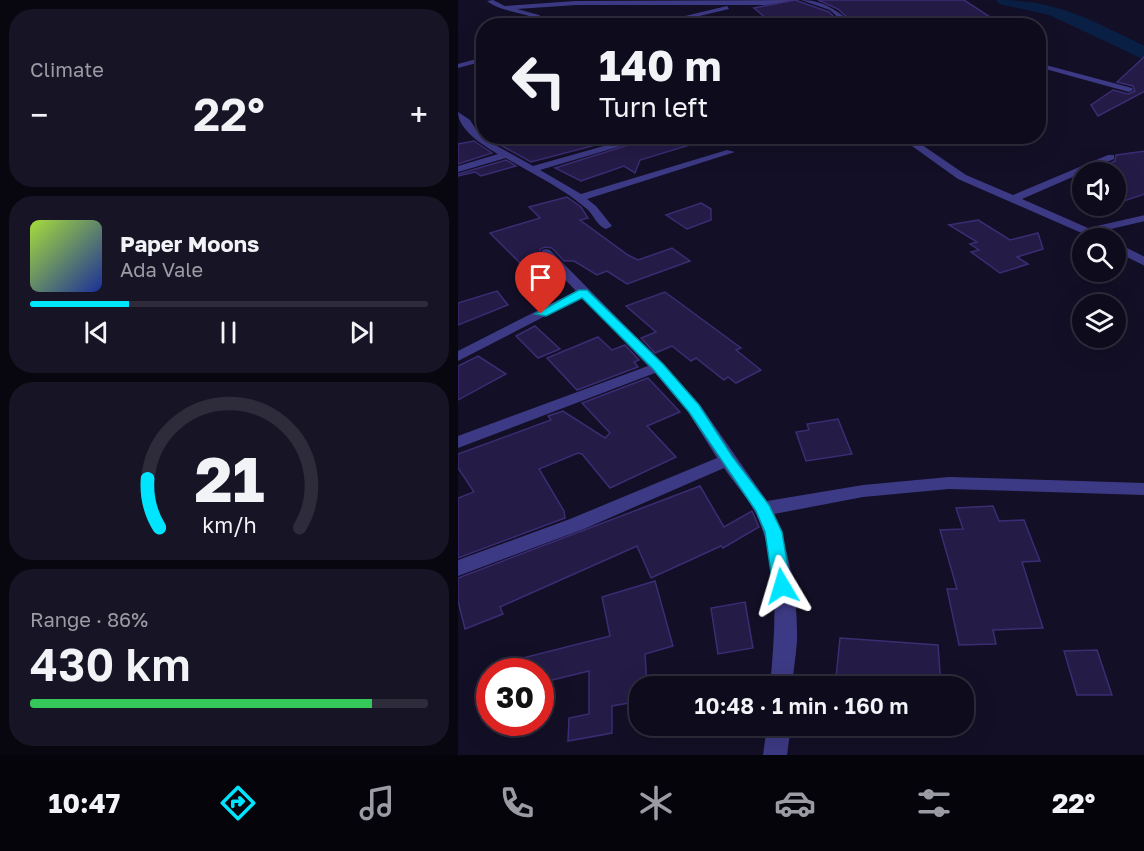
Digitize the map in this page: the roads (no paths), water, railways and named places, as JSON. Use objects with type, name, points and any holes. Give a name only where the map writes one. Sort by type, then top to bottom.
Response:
[{"type":"street","points":[[688,18],[790,0]]},
{"type":"street","points":[[804,0],[832,9],[842,18]]},
{"type":"street","points":[[490,1],[503,8],[537,15],[541,18]]},
{"type":"street","points":[[503,8],[576,3],[766,3]]},
{"type":"street","points":[[458,66],[476,61]]},
{"type":"street","points":[[1046,67],[1129,90]]},
{"type":"street","points":[[458,115],[467,122],[476,136]]},
{"type":"street","points":[[487,144],[580,198],[592,208],[606,226]]},
{"type":"street","points":[[532,169],[622,144]]},
{"type":"street","points":[[914,144],[962,177],[1081,228]]},
{"type":"street","points":[[580,198],[730,152]]},
{"type":"street","points":[[458,169],[507,155]]},
{"type":"street","points":[[1013,200],[1111,157]]},
{"type":"street","points":[[1101,228],[1145,218]]},
{"type":"street","points":[[1126,252],[1145,262]]},
{"type":"street","points":[[546,253],[658,366],[694,409],[726,459],[763,509],[773,532],[781,574],[786,633],[782,676]]},
{"type":"street","points":[[458,357],[583,292]]},
{"type":"street","points":[[458,442],[658,366]]},
{"type":"street","points":[[458,568],[577,524],[726,459]]},
{"type":"street","points":[[763,509],[863,491],[949,483],[1145,489]]},
{"type":"street","points":[[775,755],[778,736]]},
{"type":"waterway","points":[[1005,0],[1055,11],[1145,54]]}]
